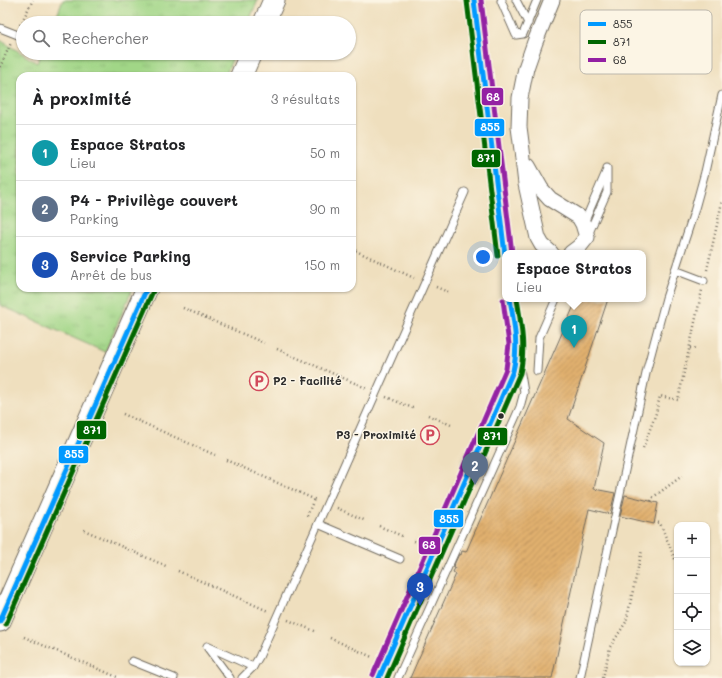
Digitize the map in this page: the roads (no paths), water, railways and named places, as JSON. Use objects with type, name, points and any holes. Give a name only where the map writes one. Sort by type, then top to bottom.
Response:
[{"type":"street","points":[[267,16],[274,0]]},
{"type":"street","points":[[548,250],[542,245],[538,238],[526,184],[520,127],[520,98],[526,68],[534,42],[552,0]]},
{"type":"street","points":[[243,72],[248,60]]},
{"type":"street","points":[[524,160],[540,189],[550,199],[579,217],[579,243]]},
{"type":"street","points":[[0,621],[145,292]]},
{"type":"lane","points":[[474,0],[504,250]]},
{"type":"lane","points":[[502,0],[501,2],[516,35],[523,34],[537,0]]},
{"type":"lane","points":[[516,0],[528,23]]},
{"type":"lane","points":[[0,28],[16,34]]},
{"type":"lane","points":[[580,678],[647,369],[666,298],[694,212],[705,172],[722,95]]},
{"type":"lane","points":[[607,168],[607,192],[579,243],[607,168]]},
{"type":"lane","points":[[242,678],[253,667],[259,658],[464,192]]},
{"type":"lane","points":[[675,270],[704,281]]},
{"type":"lane","points":[[398,678],[520,407],[524,392],[510,302]]},
{"type":"lane","points":[[537,371],[539,338],[555,302]]},
{"type":"lane","points":[[379,678],[509,380],[515,364],[516,344]]},
{"type":"lane","points":[[318,524],[400,559]]},
{"type":"lane","points":[[230,678],[207,646],[253,667]]},
{"type":"lane","points":[[132,660],[174,678]]},
{"type":"place","name":"Espace Stratos","points":[[574,348]]},
{"type":"place","name":"P2 - Facilité","points":[[259,381]]},
{"type":"place","name":"P3 - Proximité","points":[[430,435]]},
{"type":"place","name":"P4 - Privilège couvert","points":[[475,485]]},
{"type":"place","name":"Service Parking","points":[[420,606]]}]
